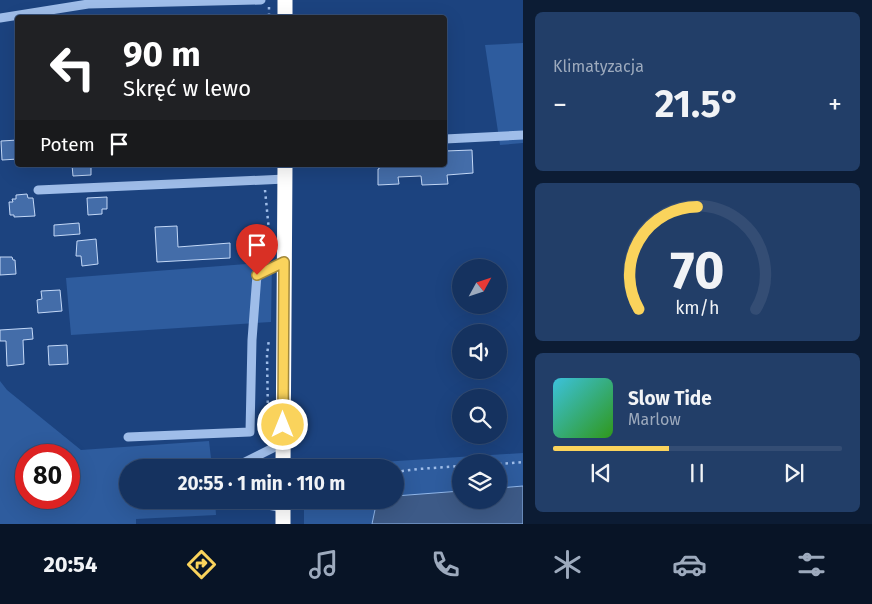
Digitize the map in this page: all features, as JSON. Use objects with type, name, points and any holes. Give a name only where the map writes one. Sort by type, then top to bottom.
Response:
[{"type":"highway","points":[[285,0],[285,15]]},
{"type":"highway","points":[[283,459],[278,265],[285,172]]},
{"type":"highway","points":[[283,509],[283,524]]},
{"type":"street","points":[[19,15],[88,4],[261,0]]},
{"type":"street","points":[[0,18],[15,16]]},
{"type":"street","points":[[447,139],[523,135]]},
{"type":"street","points":[[38,190],[264,180],[285,172]]},
{"type":"street","points":[[128,437],[250,432],[252,340],[257,275],[278,265]]},
{"type":"street","points":[[251,459],[283,443]]},
{"type":"path","points":[[264,180],[278,265]]},
{"type":"path","points":[[268,421],[269,335]]},
{"type":"path","points":[[507,463],[523,462]]},
{"type":"path","points":[[404,471],[452,467]]},
{"type":"shaded area","points":[[523,43],[523,143],[500,145],[485,45]]},
{"type":"shaded area","points":[[272,262],[271,322],[71,335],[66,278]]},
{"type":"shaded area","points":[[0,381],[7,390],[74,444],[15,444],[15,509],[80,509],[80,449],[209,441],[211,459],[119,459],[119,509],[216,509],[216,515],[136,519],[136,524],[0,524]]},
{"type":"shaded area","points":[[523,453],[523,486],[507,487],[507,454]]},
{"type":"shaded area","points":[[452,458],[452,492],[404,495],[404,461]]},
{"type":"shaded area","points":[[523,486],[523,524],[372,524],[375,509],[404,509],[404,495],[452,492],[452,509],[507,509],[507,487]]},
{"type":"shaded area","points":[[304,509],[375,509],[372,524],[304,524]]},
{"type":"building","points":[[15,140],[15,159],[2,160],[1,141]]},
{"type":"building","points":[[472,150],[473,173],[447,175],[448,184],[422,185],[421,176],[398,177],[399,184],[378,185],[379,167],[447,167],[447,151]]},
{"type":"building","points":[[72,167],[91,167],[91,175],[73,176]]},
{"type":"building","points":[[27,194],[28,198],[33,198],[35,216],[14,217],[14,215],[10,215],[9,202],[13,202],[12,199],[16,199],[16,195]]},
{"type":"building","points":[[107,197],[107,209],[102,209],[102,214],[88,215],[87,198]]},
{"type":"building","points":[[79,223],[80,234],[54,236],[54,225]]},
{"type":"building","points":[[177,226],[178,247],[230,243],[230,258],[157,262],[155,227]]},
{"type":"building","points":[[96,239],[98,264],[82,266],[81,256],[76,256],[77,241]]},
{"type":"building","points":[[0,257],[12,257],[15,260],[16,274],[0,275]]},
{"type":"building","points":[[60,290],[62,311],[38,313],[37,300],[42,299],[41,291]]},
{"type":"building","points":[[32,328],[33,339],[23,340],[24,364],[7,366],[6,341],[0,341],[0,330]]},
{"type":"building","points":[[67,345],[68,364],[49,365],[48,346]]},
{"type":"route","points":[[257,275],[284,262],[283,425]]}]
